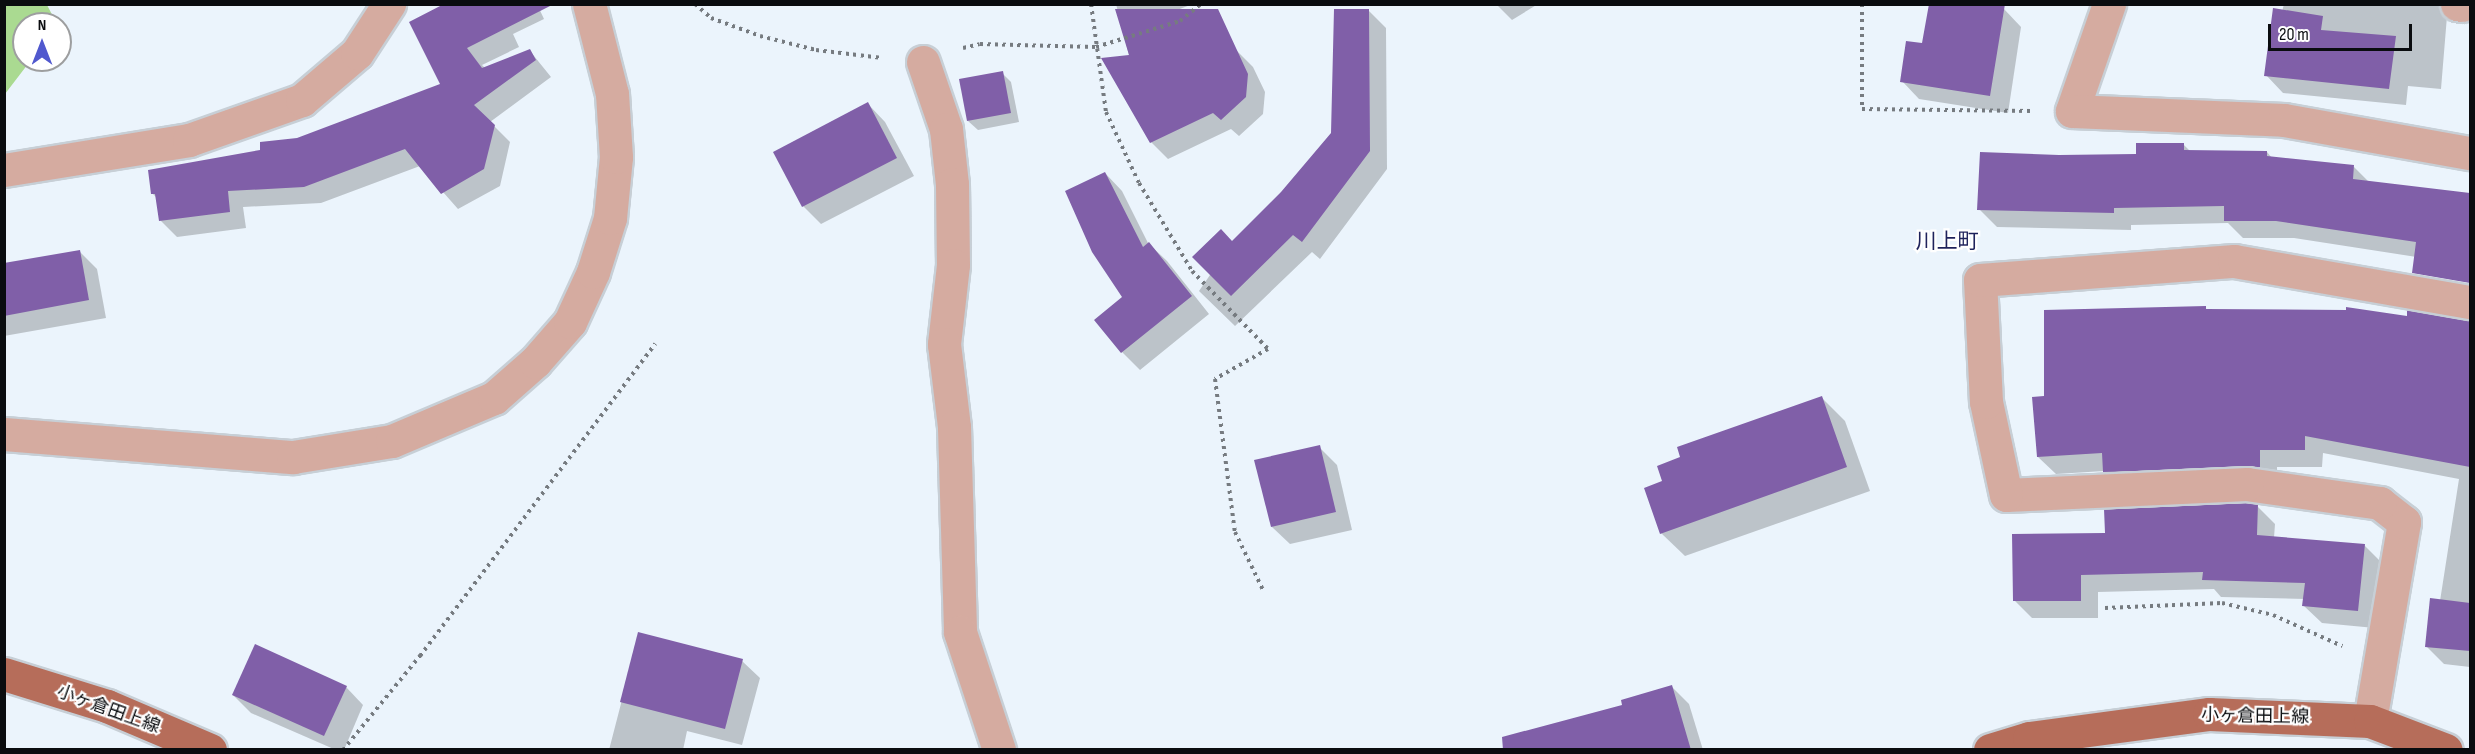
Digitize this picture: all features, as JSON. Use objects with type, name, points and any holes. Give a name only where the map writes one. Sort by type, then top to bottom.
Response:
[{"type":"main road","name":"小ヶ倉田上線","points":[[4,674],[106,706],[210,750]]},
{"type":"main road","name":"小ヶ倉田上線","points":[[1990,750],[2029,738],[2209,714],[2370,721],[2446,750]]},
{"type":"street","points":[[4,170],[189,140],[302,100],[357,53],[389,4]]},
{"type":"street","points":[[4,434],[293,457],[392,441],[494,398],[535,362],[570,322],[593,272],[610,218],[616,157],[612,94],[589,4]]},
{"type":"street","points":[[2109,4],[2072,111],[2284,120],[2470,153]]},
{"type":"street","points":[[2457,4],[2462,5]]},
{"type":"street","points":[[923,63],[946,129],[952,184],[953,265],[944,344],[954,427],[960,632],[999,750]]},
{"type":"street","points":[[2370,721],[2404,522],[2380,503],[2247,484],[2006,495],[1986,402],[1980,280],[2234,261],[2470,302]]},
{"type":"path","points":[[695,4],[711,18],[760,36],[816,50],[923,63],[949,51],[980,44],[1096,46],[1180,21],[1201,4]]},
{"type":"path","points":[[1091,4],[1106,112],[1139,183],[1192,271],[1268,349],[1215,379],[1235,532],[1264,592]]},
{"type":"path","points":[[1862,4],[1862,110],[2072,111]]},
{"type":"path","points":[[343,750],[420,656],[655,344]]},
{"type":"path","points":[[2105,608],[2222,603],[2273,615],[2380,663]]},
{"type":"green space","points":[[5,4],[47,5],[51,12],[12,12],[12,72],[22,72],[5,94]]},
{"type":"building","points":[[444,4],[554,4],[467,48],[482,68],[530,49],[536,60],[474,105],[495,125],[484,169],[441,194],[405,149],[304,187],[228,191],[230,212],[159,221],[155,194],[151,194],[148,170],[260,150],[260,142],[297,138],[440,84],[409,22]]},
{"type":"building","points":[[1929,4],[2005,4],[1990,96],[1900,82],[1906,41],[1922,43]]},
{"type":"building","points":[[2273,8],[2323,16],[2321,30],[2396,36],[2389,89],[2264,76]]},
{"type":"building","points":[[1115,9],[1218,9],[1248,74],[1246,97],[1221,120],[1213,113],[1150,143],[1101,58],[1129,55]]},
{"type":"building","points":[[1334,9],[1369,9],[1370,151],[1302,242],[1293,235],[1231,296],[1192,257],[1221,229],[1232,241],[1281,192],[1331,133]]},
{"type":"building","points":[[1003,71],[1011,113],[967,121],[959,79]]},
{"type":"building","points":[[868,102],[897,158],[802,207],[773,152]]},
{"type":"building","points":[[2136,143],[2184,143],[2184,150],[2267,151],[2267,156],[2354,165],[2353,179],[2470,193],[2470,283],[2412,273],[2416,242],[2276,221],[2224,221],[2224,206],[2114,208],[2114,213],[1977,210],[1980,152],[2059,155],[2136,154]]},
{"type":"building","points":[[1105,172],[1143,247],[1149,242],[1192,296],[1121,353],[1094,320],[1122,297],[1092,252],[1065,191]]},
{"type":"building","points":[[80,250],[89,300],[4,316],[4,263]]},
{"type":"building","points":[[2206,306],[2206,309],[2346,310],[2346,307],[2407,316],[2407,310],[2470,320],[2470,467],[2305,436],[2305,450],[2260,450],[2260,467],[2103,472],[2102,453],[2037,457],[2032,397],[2044,396],[2044,310]]},
{"type":"building","points":[[1822,396],[1847,467],[1660,534],[1644,488],[1662,481],[1657,466],[1680,457],[1677,447]]},
{"type":"building","points":[[1320,445],[1336,512],[1271,527],[1254,460]]},
{"type":"building","points":[[2258,504],[2257,535],[2365,544],[2358,611],[2302,606],[2305,583],[2202,580],[2203,572],[2081,575],[2081,601],[2013,601],[2012,534],[2105,533],[2104,509]]},
{"type":"building","points":[[2430,598],[2470,603],[2470,651],[2425,647]]},
{"type":"building","points":[[638,632],[743,659],[725,729],[620,702]]},
{"type":"building","points":[[255,644],[347,686],[324,736],[232,695]]},
{"type":"building","points":[[1672,685],[1691,750],[1503,750],[1502,737],[1622,705],[1621,700]]},
{"type":"district","name":"川上町","points":[[1947,242]]}]
